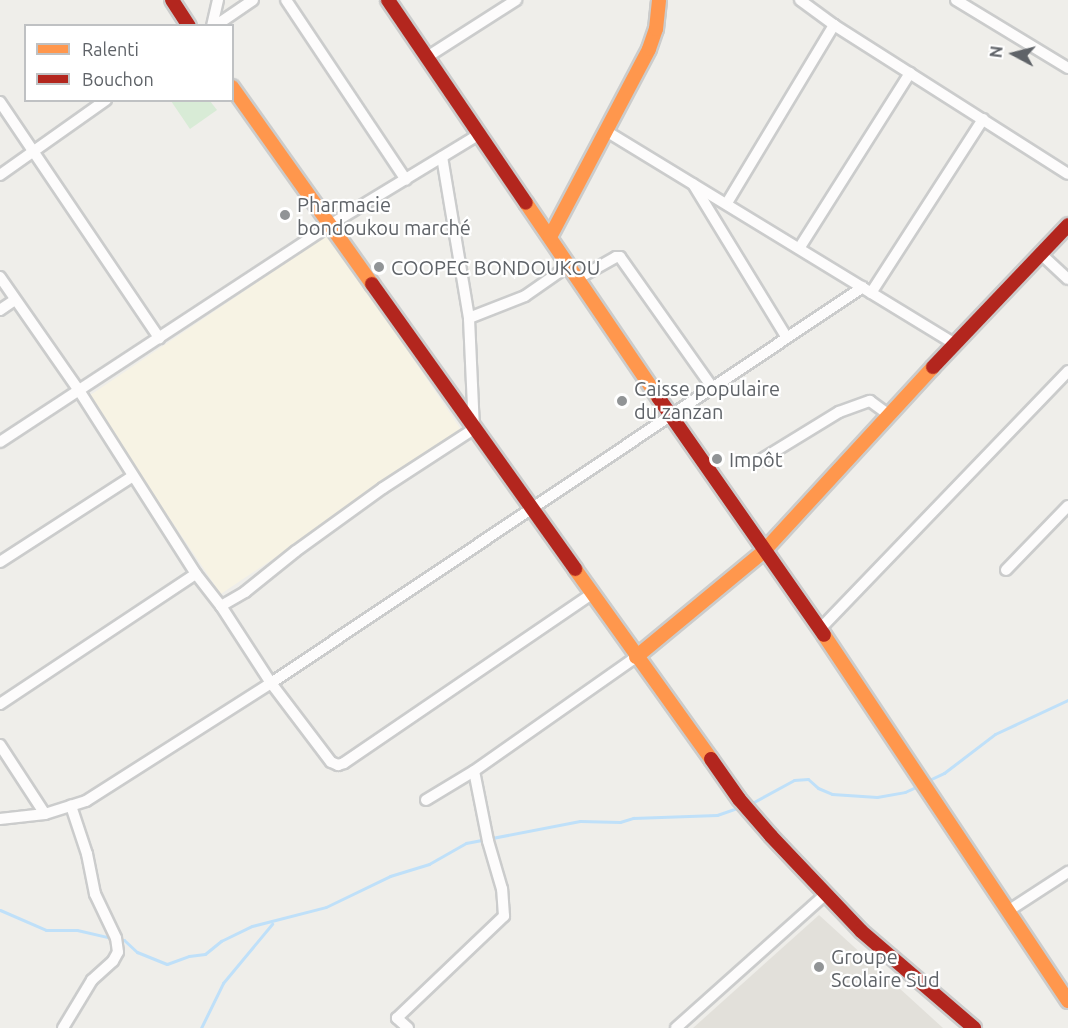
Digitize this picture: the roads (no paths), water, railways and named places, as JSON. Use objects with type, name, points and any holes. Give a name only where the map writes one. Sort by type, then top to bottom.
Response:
[{"type":"street","points":[[172,0],[188,24]]},
{"type":"street","points":[[213,24],[218,0]]},
{"type":"street","points":[[216,24],[254,0]]},
{"type":"street","points":[[285,0],[406,180]]},
{"type":"street","points":[[388,0],[764,552],[820,629],[1068,1001]]},
{"type":"street","points":[[427,57],[516,0]]},
{"type":"street","points":[[550,237],[649,49],[656,29],[659,0]]},
{"type":"street","points":[[800,0],[834,25],[1068,174]]},
{"type":"street","points":[[956,0],[1068,68]]},
{"type":"street","points":[[727,203],[834,25]]},
{"type":"street","points":[[800,247],[910,73]]},
{"type":"street","points":[[234,90],[636,657],[739,798],[825,895],[900,967],[974,1028]]},
{"type":"street","points":[[0,102],[159,338]]},
{"type":"street","points":[[0,175],[103,102]]},
{"type":"street","points":[[0,819],[45,814],[86,801],[271,683],[672,417],[712,387],[867,290],[982,118]]},
{"type":"street","points":[[606,131],[800,247],[956,345]]},
{"type":"street","points":[[0,442],[80,392],[330,225],[478,135]]},
{"type":"street","points":[[442,157],[469,318],[474,429]]},
{"type":"street","points":[[692,182],[787,338]]},
{"type":"street","points":[[426,800],[474,771],[636,657],[764,552],[888,414],[1042,255],[1068,225]]},
{"type":"street","points":[[1042,255],[1068,279]]},
{"type":"street","points":[[577,279],[615,257],[620,257],[712,387]]},
{"type":"street","points":[[469,318],[525,296],[568,266]]},
{"type":"street","points":[[0,278],[80,392],[196,574],[221,606],[271,683],[332,762],[338,765],[344,763],[592,594]]},
{"type":"street","points":[[0,310],[15,300]]},
{"type":"street","points":[[820,629],[1068,371]]},
{"type":"street","points":[[759,461],[839,412],[870,401],[888,414]]},
{"type":"street","points":[[221,606],[245,592],[296,550],[384,488],[474,429]]},
{"type":"street","points":[[0,562],[133,476]]},
{"type":"street","points":[[1006,570],[1068,506]]},
{"type":"street","points":[[0,704],[196,574]]},
{"type":"street","points":[[0,745],[45,814]]},
{"type":"street","points":[[408,1028],[397,1018],[504,916],[502,889],[488,841],[474,771]]},
{"type":"street","points":[[63,1028],[92,980],[113,961],[118,952],[116,938],[95,894],[87,854],[71,806]]},
{"type":"street","points":[[1008,911],[1068,872]]},
{"type":"street","points":[[676,1028],[825,895]]},
{"type":"waterway","points":[[927,781],[944,773],[995,734],[1068,700]]},
{"type":"waterway","points":[[752,803],[794,780],[808,779],[818,788],[832,794],[877,797],[905,792],[918,786]]},
{"type":"waterway","points":[[119,940],[124,940],[137,952],[167,964],[189,956],[205,954],[221,941],[252,926],[326,907],[390,876],[429,864],[466,843],[580,821],[620,822],[633,818],[717,815],[740,807]]},
{"type":"waterway","points":[[0,910],[46,930],[77,930],[112,938]]},
{"type":"waterway","points":[[201,1028],[223,983],[272,924]]},
{"type":"place","name":"Pharmacie bondoukou marché","points":[[285,215]]},
{"type":"place","name":"COOPEC BONDOUKOU","points":[[379,267]]},
{"type":"place","name":"Caisse populaire du zanzan","points":[[622,401]]},
{"type":"place","name":"Impôt","points":[[717,459]]},
{"type":"place","name":"Groupe Scolaire Sud","points":[[819,967]]}]
